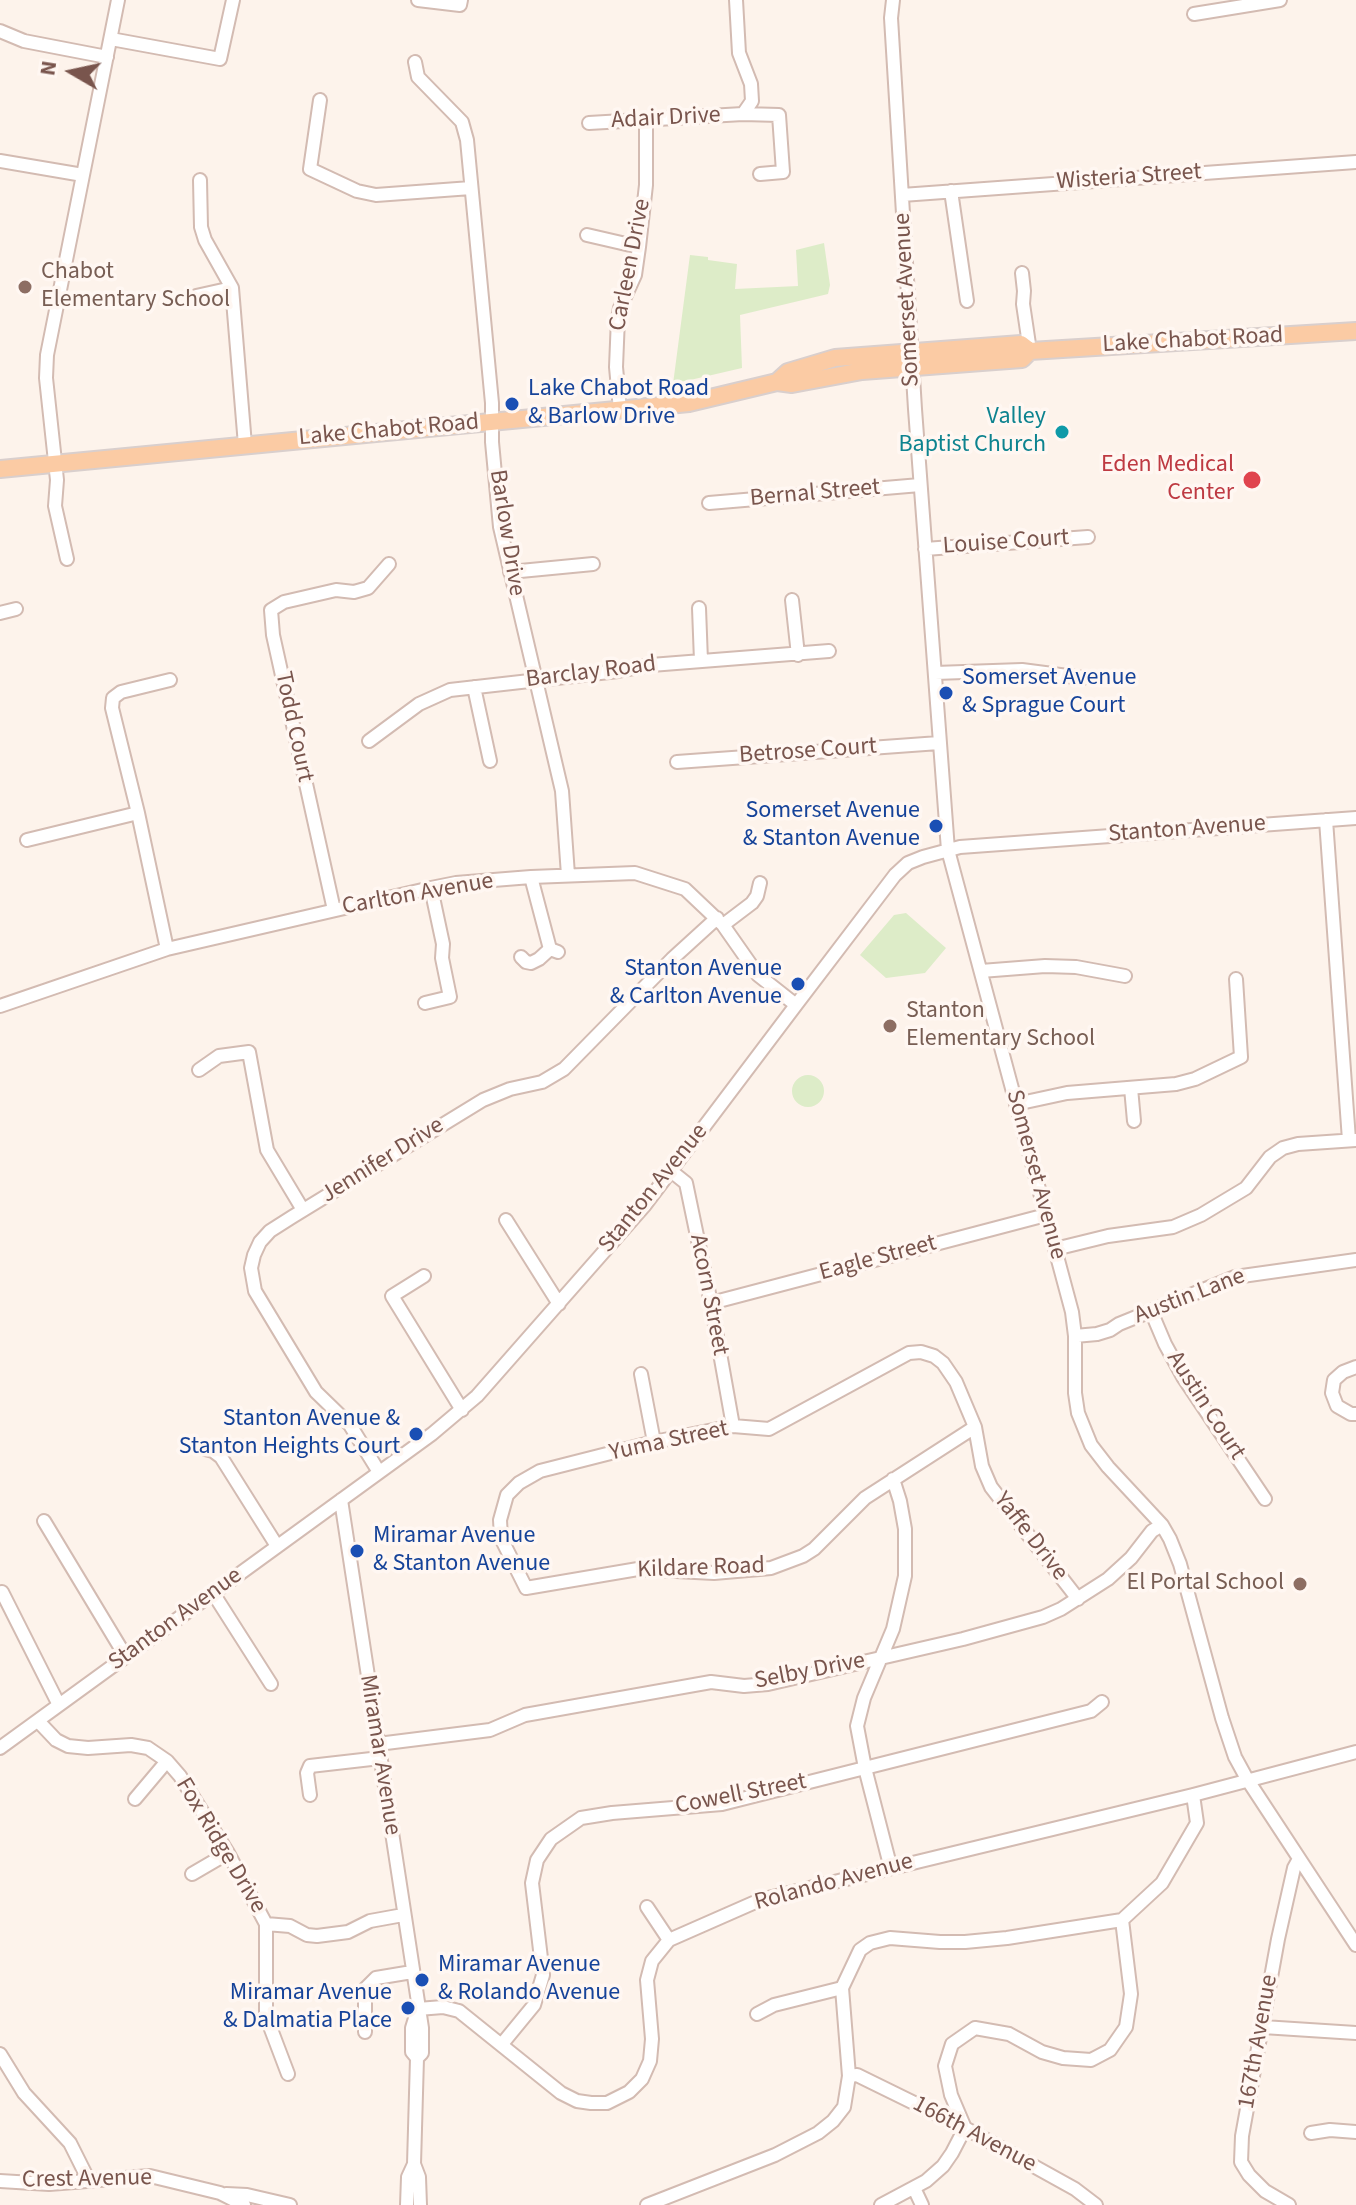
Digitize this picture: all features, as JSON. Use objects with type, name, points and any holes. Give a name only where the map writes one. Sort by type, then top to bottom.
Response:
[{"type":"main road","name":"Lake Chabot Road","points":[[0,469],[689,403],[777,382],[788,372],[835,358],[1022,359],[1030,351],[1356,331]]},
{"type":"street","points":[[67,559],[55,506],[57,480],[46,378],[47,355],[118,0]]},
{"type":"street","points":[[111,39],[220,59],[233,0]]},
{"type":"street","points":[[418,0],[460,3]]},
{"type":"street","points":[[736,0],[739,53],[751,84],[752,101],[743,114]]},
{"type":"street","name":"Somerset Avenue","points":[[893,0],[891,18],[920,485],[948,850],[1072,1312],[1076,1404],[1084,1432],[1108,1467],[1162,1525],[1180,1564],[1235,1757],[1356,1945]]},
{"type":"street","points":[[1194,14],[1280,0]]},
{"type":"street","points":[[0,31],[24,41],[107,57]]},
{"type":"street","name":"Barlow Drive","points":[[415,62],[418,77],[462,122],[467,140],[500,527],[562,791],[568,875]]},
{"type":"street","points":[[320,100],[310,169],[357,191],[376,195],[471,188]]},
{"type":"street","name":"Adair Drive","points":[[589,123],[743,114],[779,115],[783,172],[760,174]]},
{"type":"street","name":"Carleen Drive","points":[[620,410],[616,367],[618,318],[635,275],[639,247],[646,185],[646,119]]},
{"type":"street","points":[[0,161],[83,175]]},
{"type":"street","name":"Wisteria Street","points":[[902,195],[1356,162]]},
{"type":"street","points":[[200,180],[201,227],[232,288],[245,445]]},
{"type":"street","points":[[951,191],[967,301]]},
{"type":"street","points":[[587,235],[639,247]]},
{"type":"street","points":[[1022,273],[1030,351]]},
{"type":"street","points":[[196,296],[232,288]]},
{"type":"street","name":"Bernal Street","points":[[709,503],[920,485]]},
{"type":"street","name":"Louise Court","points":[[925,549],[1088,537]]},
{"type":"street","name":"Todd Court","points":[[334,910],[273,635],[271,610],[284,602],[336,590],[354,592],[368,588],[389,564]]},
{"type":"street","points":[[510,572],[593,564]]},
{"type":"street","points":[[792,600],[798,655]]},
{"type":"street","points":[[699,608],[701,661]]},
{"type":"street","points":[[0,613],[16,609]]},
{"type":"street","name":"Barclay Road","points":[[369,741],[419,704],[450,690],[651,665],[829,651]]},
{"type":"street","points":[[935,673],[1022,670],[1083,678]]},
{"type":"street","points":[[167,949],[112,708],[113,698],[121,692],[170,680]]},
{"type":"street","points":[[474,687],[490,761]]},
{"type":"street","name":"Betrose Court","points":[[677,762],[939,743]]},
{"type":"street","points":[[27,840],[138,813]]},
{"type":"street","name":"Stanton Avenue","points":[[0,1748],[462,1410],[645,1205],[902,868],[913,860],[948,850],[1055,839],[1356,818]]},
{"type":"street","points":[[1055,1249],[1186,1222],[1246,1188],[1270,1157],[1283,1148],[1353,1140],[1326,820]]},
{"type":"street","name":"Carlton Avenue","points":[[0,1006],[167,949],[431,888],[531,877],[635,873],[685,889],[720,922],[758,975],[796,1005]]},
{"type":"street","points":[[521,957],[531,963],[554,950],[531,877]]},
{"type":"street","name":"Jennifer Drive","points":[[379,1472],[350,1425],[316,1392],[259,1299],[252,1283],[253,1260],[260,1242],[270,1231],[483,1100],[500,1092],[542,1082],[564,1069],[672,959],[720,922],[752,903],[760,883]]},
{"type":"street","points":[[425,1003],[450,997],[431,888]]},
{"type":"street","points":[[981,971],[1060,966],[1091,968],[1125,976]]},
{"type":"street","points":[[1016,1104],[1067,1093],[1185,1082],[1241,1057],[1236,979]]},
{"type":"street","points":[[199,1070],[219,1056],[249,1052],[267,1150],[303,1210]]},
{"type":"street","points":[[1131,1088],[1134,1121]]},
{"type":"street","name":"Acorn Street","points":[[671,1171],[686,1183],[733,1426]]},
{"type":"street","name":"Eagle Street","points":[[711,1303],[1046,1215]]},
{"type":"street","points":[[506,1220],[559,1304]]},
{"type":"street","name":"Austin Lane","points":[[1075,1336],[1104,1333],[1235,1277],[1356,1260]]},
{"type":"street","points":[[424,1276],[392,1296],[462,1410]]},
{"type":"street","name":"Austin Court","points":[[1151,1311],[1183,1377],[1265,1499]]},
{"type":"street","name":"Yuma Street","points":[[526,1588],[501,1538],[500,1520],[507,1495],[519,1483],[540,1471],[733,1426],[769,1429],[909,1353],[921,1352],[934,1356],[956,1382]]},
{"type":"street","points":[[1356,1367],[1334,1380],[1332,1393],[1337,1406],[1356,1414]]},
{"type":"street","points":[[641,1374],[654,1442]]},
{"type":"street","name":"Yaffe Drive","points":[[956,1382],[975,1427],[982,1466],[991,1487],[1078,1599]]},
{"type":"street","name":"Kildare Road","points":[[526,1588],[638,1569],[714,1573],[784,1564],[814,1549],[865,1498],[975,1427]]},
{"type":"street","points":[[205,1449],[221,1457],[277,1546]]},
{"type":"street","points":[[887,1869],[889,1861],[865,1768],[857,1720],[893,1629],[905,1576],[905,1529],[893,1479]]},
{"type":"street","name":"Miramar Avenue","points":[[341,1500],[422,2028],[422,2053],[417,2058],[414,2164],[419,2177],[420,2205]]},
{"type":"street","points":[[44,1521],[126,1657]]},
{"type":"street","name":"Selby Drive","points":[[310,1795],[307,1773],[310,1766],[490,1730],[525,1715],[711,1682],[756,1686],[1043,1617],[1078,1599],[1121,1569],[1152,1531],[1162,1525]]},
{"type":"street","points":[[2,1592],[59,1705]]},
{"type":"street","points":[[213,1593],[271,1684]]},
{"type":"street","name":"Cowell Street","points":[[502,2044],[534,2005],[543,1975],[532,1883],[537,1860],[551,1839],[581,1818],[722,1804],[1091,1711],[1102,1702]]},
{"type":"street","name":"Fox Ridge Drive","points":[[38,1721],[56,1740],[68,1746],[148,1748],[167,1761],[180,1776],[228,1853],[266,1924],[266,2016],[288,2074]]},
{"type":"street","name":"Rolando Avenue","points":[[669,1940],[760,1900],[1193,1795],[1356,1752]]},
{"type":"street","points":[[135,1799],[167,1761]]},
{"type":"street","points":[[647,2205],[775,2155],[818,2133],[833,2121],[844,2107],[849,2076],[842,1988],[860,1950],[881,1939],[965,1942],[1122,1920],[1162,1883],[1197,1823],[1193,1795]]},
{"type":"street","points":[[192,1874],[228,1853]]},
{"type":"street","name":"167th Avenue","points":[[1289,2205],[1265,2191],[1241,2162],[1242,2136],[1278,1939],[1294,1868],[1299,1859]]},
{"type":"street","points":[[418,2009],[443,2007],[459,2011],[561,2093],[577,2101],[607,2103],[629,2092],[642,2079],[650,2061],[652,2039],[647,1980],[652,1961],[669,1940],[647,1907]]},
{"type":"street","points":[[266,1924],[290,1926],[307,1935],[317,1936],[348,1932],[370,1921],[403,1915]]},
{"type":"street","points":[[881,2205],[926,2181],[952,2153],[965,2128],[951,2095],[945,2066],[952,2044],[975,2028],[1009,2034],[1042,2052],[1063,2058],[1091,2060],[1110,2050],[1126,2027],[1131,1994],[1122,1920]]},
{"type":"street","points":[[365,2032],[365,1989],[376,1978],[412,1972]]},
{"type":"street","points":[[757,2014],[774,2005],[842,1988]]},
{"type":"street","points":[[1263,2027],[1356,2033]]},
{"type":"street","points":[[0,2054],[24,2093],[70,2143],[89,2181]]},
{"type":"street","name":"166th Avenue","points":[[849,2076],[857,2075],[965,2128],[1075,2189],[1096,2205]]},
{"type":"street","points":[[1311,2133],[1330,2130],[1356,2132]]},
{"type":"street","name":"Miramar Avenue","points":[[407,2205],[408,2177],[414,2164]]},
{"type":"street","name":"Crest Avenue","points":[[0,2181],[49,2184],[150,2176],[220,2193],[247,2195],[290,2205]]},
{"type":"street","points":[[914,2188],[922,2205]]},
{"type":"street","name":"Crest Avenue","points":[[220,2193],[244,2205]]},
{"type":"green space","points":[[824,243],[830,285],[828,294],[740,315],[742,368],[673,384],[690,255],[737,264],[735,289],[798,286],[796,250]]},
{"type":"green space","points":[[906,913],[946,948],[925,973],[886,978],[860,955],[894,915]]},
{"type":"green space","points":[[808,1075],[819,1080],[824,1091],[819,1102],[808,1107],[797,1102],[792,1091],[797,1080]]},
{"type":"place","name":"Chabot Elementary School","points":[[25,287]]},
{"type":"place","name":"Lake Chabot Road & Barlow Drive","points":[[512,404]]},
{"type":"place","name":"Valley Baptist Church","points":[[1062,432]]},
{"type":"place","name":"Eden Medical Center","points":[[1252,480]]},
{"type":"place","name":"Somerset Avenue & Sprague Court","points":[[946,693]]},
{"type":"place","name":"Somerset Avenue & Stanton Avenue","points":[[936,826]]},
{"type":"place","name":"Stanton Avenue & Carlton Avenue","points":[[798,984]]},
{"type":"place","name":"Stanton Elementary School","points":[[890,1026]]},
{"type":"place","name":"Stanton Avenue & Stanton Heights Court","points":[[416,1434]]},
{"type":"place","name":"Miramar Avenue & Stanton Avenue","points":[[357,1551]]},
{"type":"place","name":"El Portal School","points":[[1300,1584]]},
{"type":"place","name":"Miramar Avenue & Rolando Avenue","points":[[422,1980]]},
{"type":"place","name":"Miramar Avenue & Dalmatia Place","points":[[408,2008]]}]
